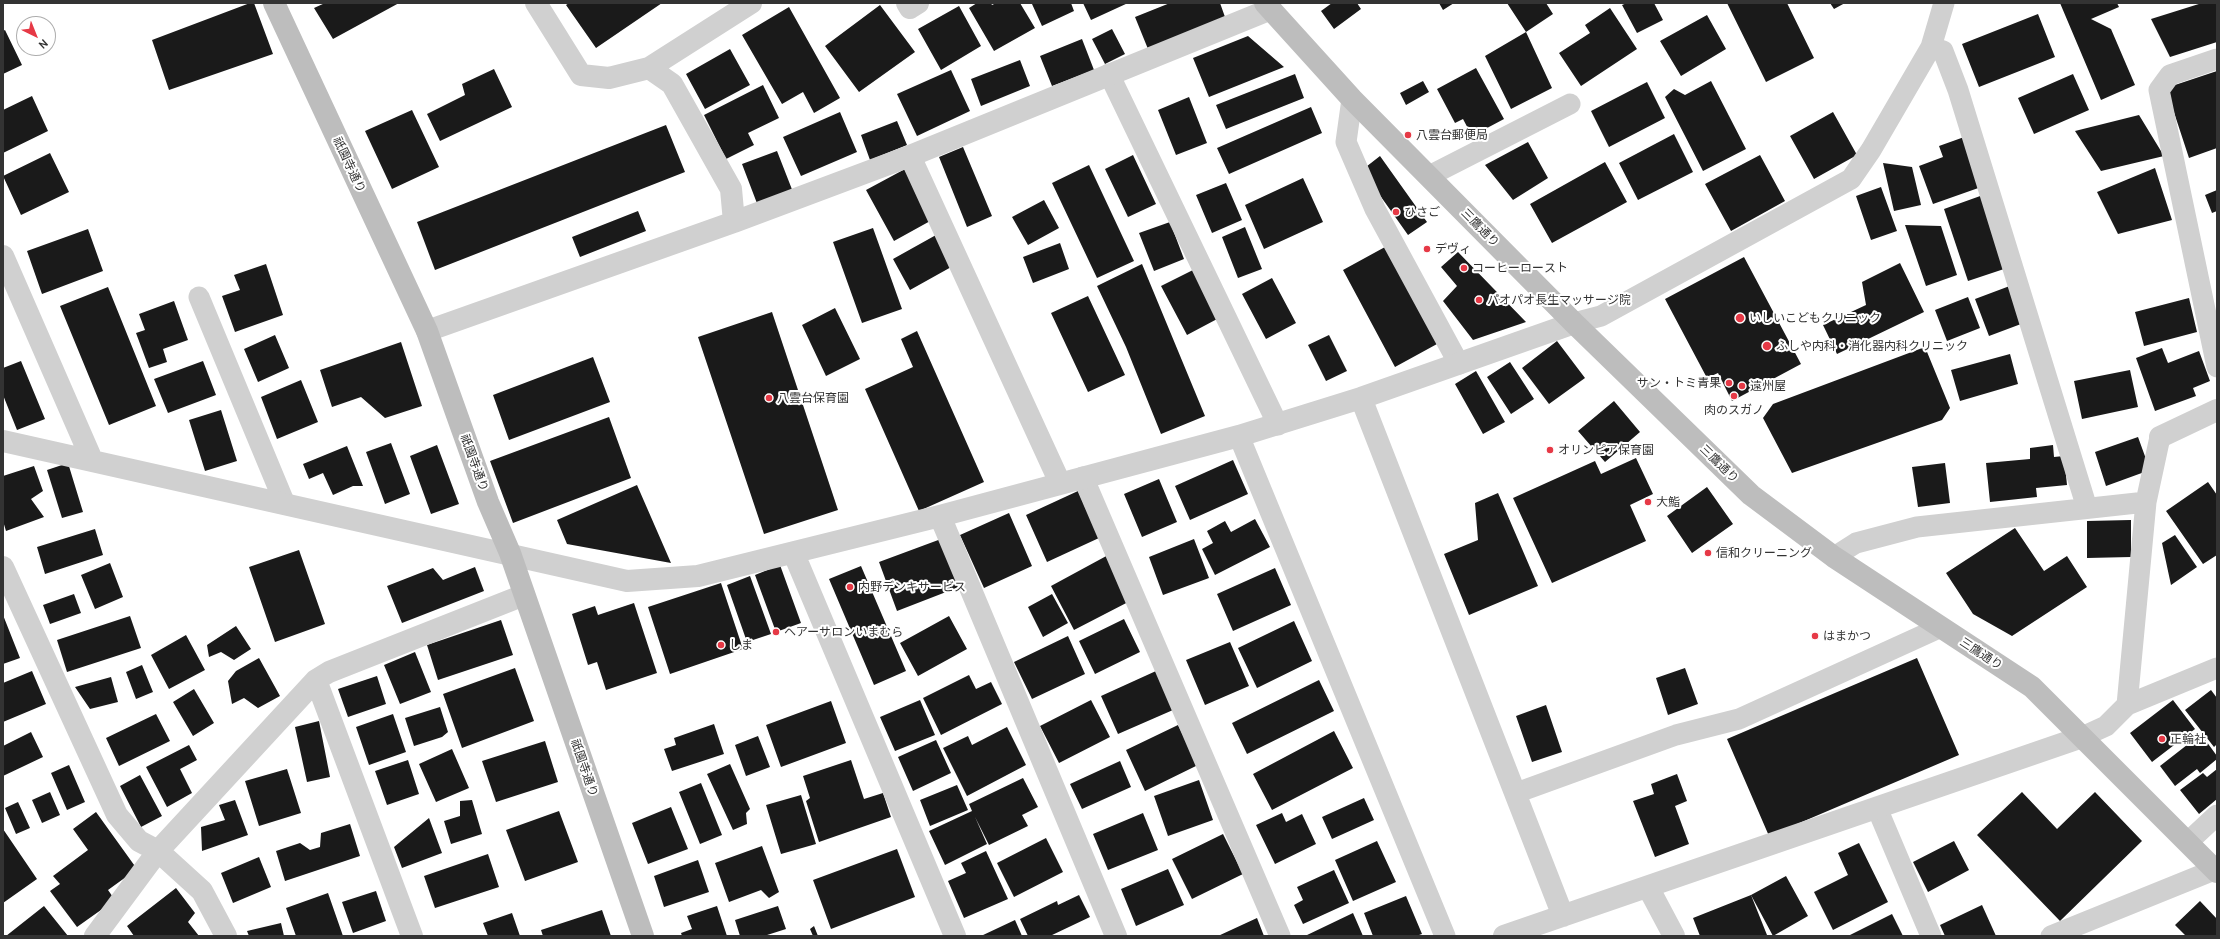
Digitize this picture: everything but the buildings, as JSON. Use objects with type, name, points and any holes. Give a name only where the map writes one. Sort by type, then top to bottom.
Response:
[{"type":"main road","name":"祇園寺通り","points":[[274,3],[427,331],[488,502],[510,553],[643,936]]},
{"type":"main road","name":"三鷹通り","points":[[1268,6],[1352,99],[1574,323],[1751,495],[1834,557],[1939,628],[2032,687],[2216,871]]},
{"type":"street","points":[[536,3],[581,75],[609,78],[650,68],[751,3]]},
{"type":"street","points":[[907,3],[910,8],[918,3]]},
{"type":"street","points":[[427,331],[734,222],[910,156],[1109,74],[1268,6]]},
{"type":"street","points":[[650,68],[672,84],[731,189],[734,222]]},
{"type":"street","points":[[910,156],[1060,483]]},
{"type":"street","points":[[3,256],[92,460]]},
{"type":"street","points":[[3,441],[627,580],[698,576],[794,554],[1239,436],[1361,398],[1574,323]]},
{"type":"street","points":[[1361,398],[1563,916]]},
{"type":"street","points":[[2160,437],[2217,410]]},
{"type":"street","points":[[940,516],[1116,936]]},
{"type":"street","points":[[794,554],[955,936]]},
{"type":"street","points":[[3,567],[117,815],[139,841],[158,851],[202,891],[226,936]]},
{"type":"street","points":[[95,936],[158,851],[316,680],[329,672],[524,595]]},
{"type":"street","points":[[316,680],[410,936]]},
{"type":"street","points":[[1504,936],[2082,737]]},
{"type":"street","points":[[1648,887],[1674,936]]},
{"type":"lane","points":[[1574,323],[1601,316],[1851,179],[1871,150],[1931,47],[1944,3]]},
{"type":"lane","points":[[1931,47],[1943,51],[1958,90],[2087,508]]},
{"type":"lane","points":[[2217,59],[2170,75],[2159,90],[2217,367]]},
{"type":"lane","points":[[1109,74],[1278,424]]},
{"type":"lane","points":[[1352,99],[1346,142],[1375,209],[1459,364]]},
{"type":"lane","points":[[1429,176],[1570,104]]},
{"type":"lane","points":[[199,297],[285,504]]},
{"type":"lane","points":[[1239,436],[1445,936]]},
{"type":"lane","points":[[2127,705],[2146,502],[2160,437]]},
{"type":"lane","points":[[1083,477],[1280,936]]},
{"type":"lane","points":[[1834,557],[1856,543],[1917,526],[2146,502]]},
{"type":"lane","points":[[1516,794],[1676,735],[1739,718],[1939,628]]},
{"type":"lane","points":[[2082,737],[2106,726],[2127,705],[2217,668]]},
{"type":"lane","points":[[1877,808],[1931,936]]},
{"type":"lane","points":[[2188,842],[2217,815]]},
{"type":"lane","points":[[2051,936],[2216,871]]},
{"type":"place","name":"八雲台郵便局","points":[[1408,135]]},
{"type":"place","name":"ひさご","points":[[1396,212]]},
{"type":"place","name":"デヴィ","points":[[1427,249]]},
{"type":"place","name":"コーヒーロースト","points":[[1464,268]]},
{"type":"place","name":"パオパオ長生マッサージ院","points":[[1479,300]]},
{"type":"place","name":"いしいこどもクリニック","points":[[1740,318]]},
{"type":"place","name":"ふしや内科・消化器内科クリニック","points":[[1767,346]]},
{"type":"place","name":"サン・トミ青果","points":[[1729,383]]},
{"type":"place","name":"遠州屋","points":[[1742,386]]},
{"type":"place","name":"肉のスガノ","points":[[1734,396]]},
{"type":"place","name":"八雲台保育園","points":[[769,398]]},
{"type":"place","name":"オリンピア保育園","points":[[1550,450]]},
{"type":"place","name":"大鮨","points":[[1648,502]]},
{"type":"place","name":"信和クリーニング","points":[[1708,553]]},
{"type":"place","name":"内野デンキサービス","points":[[850,587]]},
{"type":"place","name":"ヘアーサロンいまむら","points":[[776,632]]},
{"type":"place","name":"はまかつ","points":[[1815,636]]},
{"type":"place","name":"しま","points":[[721,645]]},
{"type":"place","name":"正輪社","points":[[2162,739]]}]
